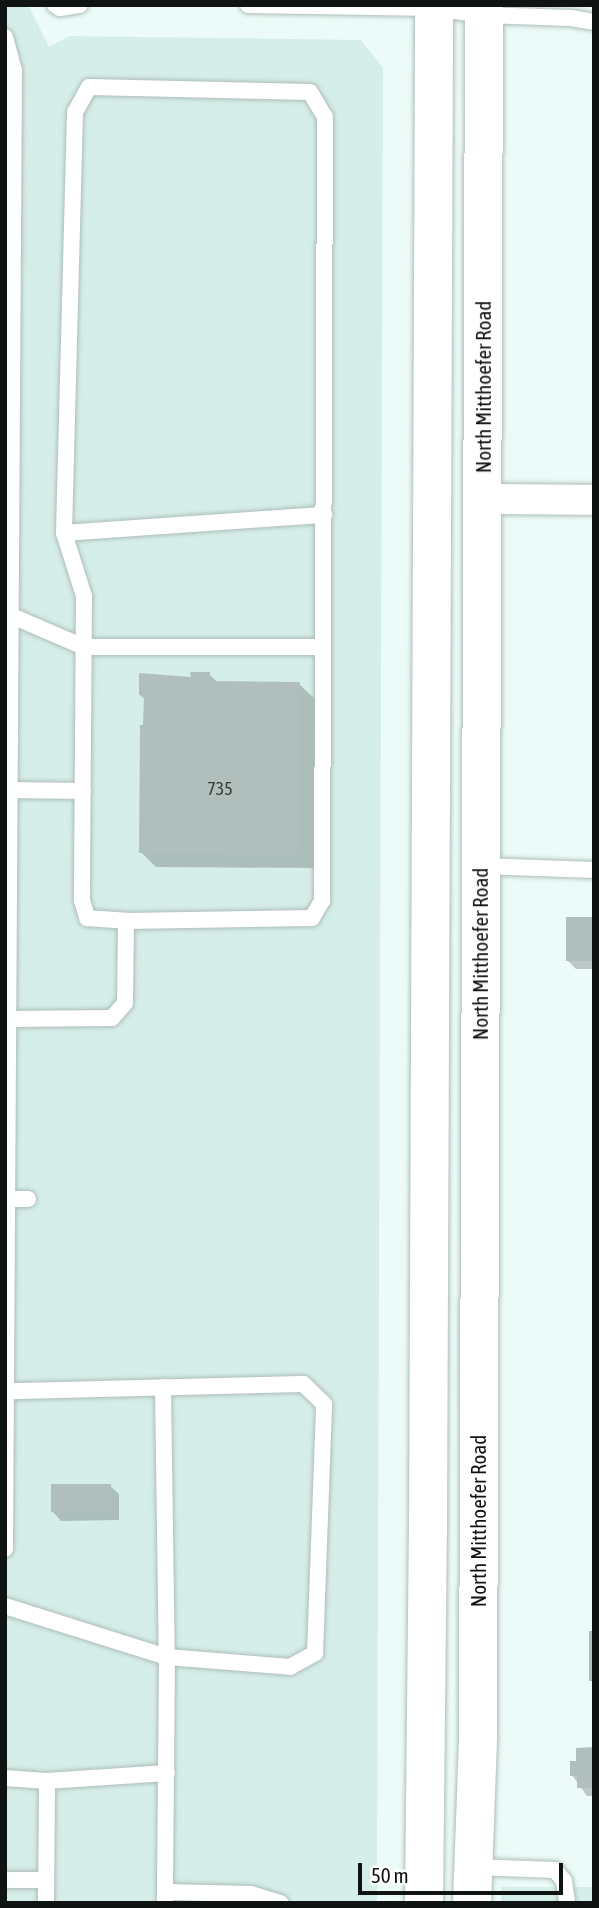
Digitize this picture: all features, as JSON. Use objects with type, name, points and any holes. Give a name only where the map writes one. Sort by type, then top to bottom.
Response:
[{"type":"main road","points":[[424,1903],[434,6]]},
{"type":"main road","name":"North Mitthoefer Road","points":[[473,1885],[478,1736],[484,10]]},
{"type":"main road","points":[[426,1717],[450,1752],[450,1849],[454,1861],[473,1885]]},
{"type":"street","points":[[482,499],[594,500]]},
{"type":"lane","points":[[55,5],[60,8],[80,5]]},
{"type":"lane","points":[[248,5],[434,6],[594,22]]},
{"type":"lane","points":[[5,37],[13,69],[9,197],[12,616],[5,1549]]},
{"type":"lane","points":[[89,87],[310,92],[325,117],[324,515],[322,901],[312,918],[126,921],[87,918],[82,900],[84,596],[64,533],[75,112],[89,87]]},
{"type":"lane","points":[[64,533],[324,515]]},
{"type":"lane","points":[[12,616],[83,647],[323,647]]},
{"type":"lane","points":[[11,790],[83,791]]},
{"type":"lane","points":[[480,866],[594,870]]},
{"type":"lane","points":[[10,1019],[112,1018],[125,1003],[126,921]]},
{"type":"lane","points":[[9,1199],[28,1199]]},
{"type":"lane","points":[[5,1606],[167,1657],[290,1667],[315,1653],[324,1404],[303,1384],[7,1391]]},
{"type":"lane","points":[[163,1387],[167,1657],[166,1897],[251,1894],[281,1903]]},
{"type":"lane","points":[[5,1777],[47,1780],[167,1773]]},
{"type":"lane","points":[[46,1903],[47,1780]]},
{"type":"lane","points":[[473,1885],[555,1871],[565,1881],[567,1903]]},
{"type":"lane","points":[[5,1880],[46,1880]]},
{"type":"shaded area","points":[[5,5],[28,5],[49,47],[69,36],[361,40],[383,68],[377,1903],[5,1903]]},
{"type":"shaded area","points":[[501,1887],[594,1887],[594,1903],[501,1903]]},
{"type":"building","points":[[190,672],[210,672],[210,681],[300,682],[299,854],[139,853],[140,725],[143,725],[144,695],[139,695],[139,673],[191,677]]},
{"type":"building","points":[[566,917],[594,917],[594,961],[566,961]]},
{"type":"building","points":[[51,1484],[111,1484],[111,1512],[51,1512]]},
{"type":"building","points":[[589,1631],[594,1631],[594,1681],[589,1681]]},
{"type":"building","points":[[594,1747],[594,1788],[577,1788],[577,1776],[570,1776],[570,1761],[576,1761],[576,1748]]}]
